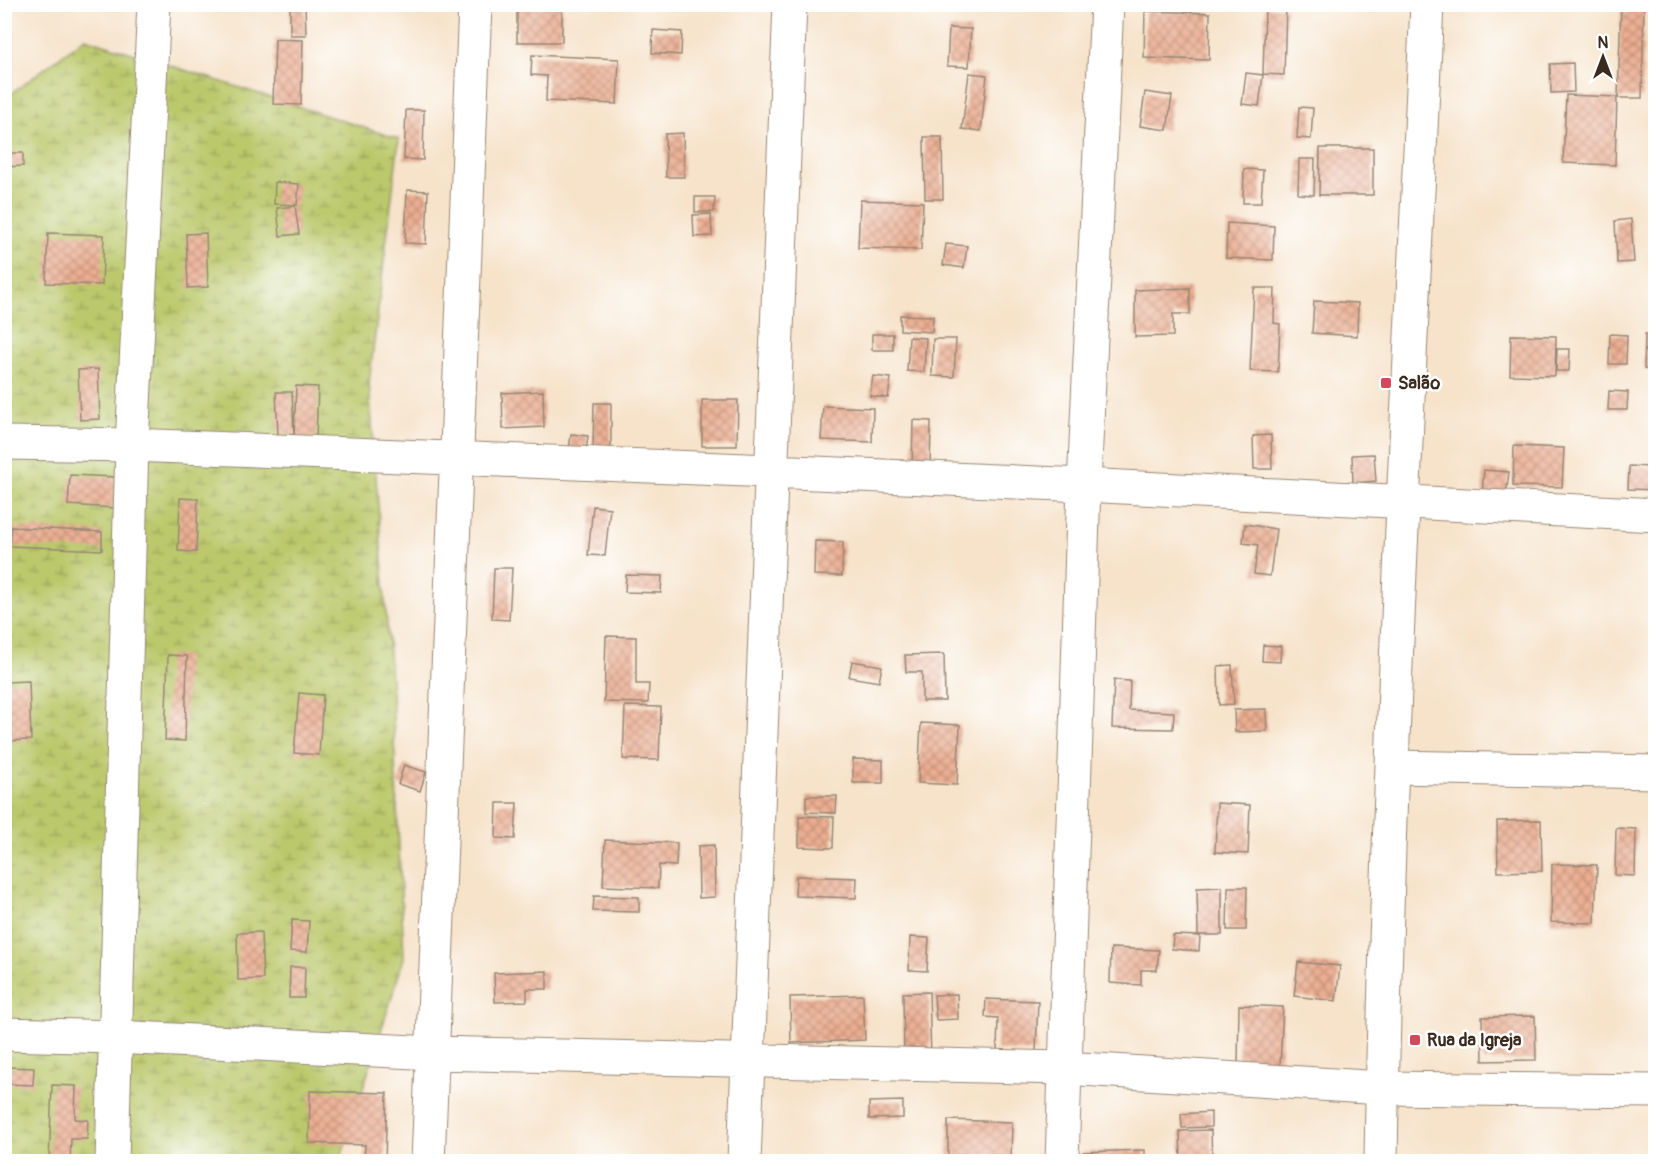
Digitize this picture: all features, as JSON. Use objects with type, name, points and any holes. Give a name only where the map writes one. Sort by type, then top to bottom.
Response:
[{"type":"street","points":[[112,1161],[132,445],[154,4]]},
{"type":"street","points":[[428,1161],[475,4]]},
{"type":"street","points":[[744,1161],[746,1059],[790,4]]},
{"type":"street","points":[[1062,1161],[1084,485],[1107,4]]},
{"type":"street","points":[[1381,1161],[1402,503],[1427,4]]},
{"type":"street","points":[[4,443],[132,445],[771,471],[1084,485],[1656,516]]},
{"type":"street","points":[[1392,767],[1656,772]]},
{"type":"street","points":[[4,1034],[116,1037],[434,1053],[1065,1068],[1382,1088],[1656,1091]]},
{"type":"green space","points":[[85,38],[399,139],[369,383],[392,694],[404,958],[340,1161],[5,1161],[4,99]]},
{"type":"building","points":[[290,4],[305,4],[306,35],[290,35]]},
{"type":"building","points":[[517,4],[562,4],[562,42],[517,42]]},
{"type":"building","points":[[1621,4],[1644,4],[1642,98],[1618,98]]},
{"type":"building","points":[[1265,7],[1286,7],[1284,75],[1263,74]]},
{"type":"building","points":[[1145,11],[1210,13],[1209,60],[1144,58]]},
{"type":"building","points":[[949,28],[971,29],[969,67],[947,66]]},
{"type":"building","points":[[653,30],[682,32],[681,55],[652,53]]},
{"type":"building","points":[[275,39],[303,40],[301,105],[273,104]]},
{"type":"building","points":[[532,55],[619,59],[617,104],[546,101],[547,76],[531,75]]},
{"type":"building","points":[[1573,63],[1574,92],[1551,93],[1550,64]]},
{"type":"building","points":[[969,73],[987,75],[981,131],[962,129]]},
{"type":"building","points":[[1246,73],[1263,75],[1259,106],[1242,104]]},
{"type":"building","points":[[1145,92],[1172,96],[1167,130],[1140,126]]},
{"type":"building","points":[[1566,95],[1617,97],[1615,165],[1563,163]]},
{"type":"building","points":[[1299,107],[1313,108],[1311,139],[1297,138]]},
{"type":"building","points":[[406,110],[424,110],[423,160],[404,159]]},
{"type":"building","points":[[683,133],[684,177],[666,177],[665,134]]},
{"type":"building","points":[[924,137],[942,137],[943,199],[925,199]]},
{"type":"building","points":[[1320,148],[1373,148],[1373,195],[1319,195]]},
{"type":"building","points":[[4,153],[23,153],[23,166],[4,167]]},
{"type":"building","points":[[1299,159],[1315,159],[1314,195],[1298,194]]},
{"type":"building","points":[[1244,169],[1263,170],[1261,203],[1243,203]]},
{"type":"building","points":[[275,182],[299,184],[297,205],[274,204]]},
{"type":"building","points":[[407,190],[428,191],[426,244],[405,243]]},
{"type":"building","points":[[695,197],[715,197],[714,212],[695,212]]},
{"type":"building","points":[[860,200],[923,202],[921,250],[858,248]]},
{"type":"building","points":[[295,206],[299,234],[280,236],[277,208]]},
{"type":"building","points":[[711,214],[712,236],[694,237],[693,215]]},
{"type":"building","points":[[1631,219],[1634,262],[1617,263],[1615,221]]},
{"type":"building","points":[[1227,223],[1274,226],[1273,260],[1226,258]]},
{"type":"building","points":[[48,233],[104,235],[102,285],[46,283]]},
{"type":"building","points":[[206,233],[208,287],[188,288],[186,234]]},
{"type":"building","points":[[946,244],[967,246],[964,268],[943,265]]},
{"type":"building","points":[[1190,288],[1190,314],[1173,314],[1173,336],[1135,337],[1135,290]]},
{"type":"building","points":[[1254,288],[1275,288],[1274,323],[1280,324],[1278,372],[1250,371]]},
{"type":"building","points":[[1314,301],[1358,303],[1357,336],[1312,333]]},
{"type":"building","points":[[4,313],[9,314],[8,331],[4,331]]},
{"type":"building","points":[[900,315],[933,316],[932,332],[900,330]]},
{"type":"building","points":[[872,334],[893,334],[893,350],[872,350]]},
{"type":"building","points":[[1610,334],[1627,335],[1626,364],[1609,364]]},
{"type":"building","points":[[1645,334],[1656,334],[1656,370],[1644,369]]},
{"type":"building","points":[[1511,335],[1556,336],[1555,376],[1510,375]]},
{"type":"building","points":[[909,337],[926,338],[924,372],[907,371]]},
{"type":"building","points":[[933,339],[956,339],[954,377],[932,376]]},
{"type":"building","points":[[1557,349],[1570,349],[1569,371],[1556,371]]},
{"type":"building","points":[[98,369],[100,419],[80,420],[78,370]]},
{"type":"building","points":[[873,376],[891,378],[888,398],[870,396]]},
{"type":"building","points":[[296,386],[318,387],[316,439],[294,438]]},
{"type":"building","points":[[543,391],[544,427],[503,429],[502,393]]},
{"type":"building","points":[[1609,391],[1628,392],[1627,410],[1608,410]]},
{"type":"building","points":[[276,392],[292,392],[294,435],[278,435]]},
{"type":"building","points":[[702,400],[738,400],[737,446],[702,446]]},
{"type":"building","points":[[594,403],[611,403],[611,449],[593,449]]},
{"type":"building","points":[[823,406],[873,408],[872,442],[821,440]]},
{"type":"building","points":[[913,420],[931,421],[930,471],[912,471]]},
{"type":"building","points":[[571,434],[588,436],[586,452],[569,451]]},
{"type":"building","points":[[1271,435],[1272,469],[1254,469],[1253,436]]},
{"type":"building","points":[[1514,446],[1564,448],[1562,487],[1513,486]]},
{"type":"building","points":[[1651,453],[1656,453],[1656,490],[1628,489],[1629,466],[1651,467]]},
{"type":"building","points":[[1374,454],[1376,481],[1353,483],[1352,455]]},
{"type":"building","points":[[1484,470],[1509,472],[1506,496],[1482,494]]},
{"type":"building","points":[[70,475],[116,477],[114,508],[68,505]]},
{"type":"building","points":[[180,498],[198,499],[196,552],[178,551]]},
{"type":"building","points":[[593,506],[610,508],[605,556],[588,555]]},
{"type":"building","points":[[1245,524],[1276,529],[1270,576],[1254,574],[1258,545],[1243,543]]},
{"type":"building","points":[[11,527],[102,532],[102,550],[10,546]]},
{"type":"building","points":[[815,541],[843,542],[842,576],[814,575]]},
{"type":"building","points":[[494,568],[512,568],[509,620],[492,619]]},
{"type":"building","points":[[626,575],[662,576],[661,593],[625,592]]},
{"type":"building","points":[[606,636],[636,637],[636,684],[649,684],[648,703],[604,702]]},
{"type":"building","points":[[1263,645],[1281,646],[1280,662],[1262,661]]},
{"type":"building","points":[[944,654],[945,701],[922,701],[922,672],[906,672],[905,655]]},
{"type":"building","points":[[168,655],[187,656],[185,741],[165,740]]},
{"type":"building","points":[[852,661],[882,666],[879,682],[849,677]]},
{"type":"building","points":[[1232,665],[1234,704],[1219,705],[1218,666]]},
{"type":"building","points":[[1114,680],[1130,681],[1129,710],[1174,712],[1173,729],[1112,728]]},
{"type":"building","points":[[29,681],[31,740],[4,741],[4,682]]},
{"type":"building","points":[[299,693],[323,695],[319,755],[294,753]]},
{"type":"building","points":[[625,706],[661,707],[659,760],[623,759]]},
{"type":"building","points":[[1266,709],[1267,731],[1235,732],[1234,710]]},
{"type":"building","points":[[921,723],[960,725],[957,785],[918,783]]},
{"type":"building","points":[[853,759],[883,760],[883,783],[853,783]]},
{"type":"building","points":[[404,765],[426,772],[420,791],[398,784]]},
{"type":"building","points":[[806,796],[837,796],[836,813],[806,812]]},
{"type":"building","points":[[497,803],[517,803],[515,839],[496,838]]},
{"type":"building","points":[[1217,803],[1250,805],[1248,854],[1215,852]]},
{"type":"building","points":[[799,816],[834,817],[833,848],[799,847]]},
{"type":"building","points":[[1541,820],[1542,871],[1498,872],[1497,821]]},
{"type":"building","points":[[1616,828],[1636,829],[1635,876],[1615,875]]},
{"type":"building","points":[[605,840],[677,843],[676,866],[659,865],[658,888],[603,886]]},
{"type":"building","points":[[714,845],[715,897],[699,898],[698,846]]},
{"type":"building","points":[[1552,864],[1597,865],[1595,923],[1551,922]]},
{"type":"building","points":[[796,876],[857,878],[856,898],[795,896]]},
{"type":"building","points":[[1222,887],[1222,935],[1198,935],[1197,888]]},
{"type":"building","points":[[1228,887],[1247,887],[1246,930],[1227,930]]},
{"type":"building","points":[[594,896],[639,897],[639,912],[593,911]]},
{"type":"building","points":[[292,920],[309,921],[307,952],[290,951]]},
{"type":"building","points":[[261,932],[263,979],[238,980],[237,933]]},
{"type":"building","points":[[1173,935],[1200,936],[1199,951],[1172,949]]},
{"type":"building","points":[[910,937],[929,938],[927,971],[909,970]]},
{"type":"building","points":[[1111,948],[1159,950],[1157,970],[1141,970],[1141,985],[1110,983]]},
{"type":"building","points":[[1298,962],[1340,966],[1336,1001],[1294,996]]},
{"type":"building","points":[[290,967],[305,967],[304,998],[289,998]]},
{"type":"building","points":[[547,971],[547,989],[527,989],[527,1001],[495,1002],[494,973]]},
{"type":"building","points":[[929,992],[931,1058],[904,1058],[903,993]]},
{"type":"building","points":[[957,994],[958,1019],[936,1020],[934,995]]},
{"type":"building","points":[[863,995],[865,1040],[791,1043],[790,997]]},
{"type":"building","points":[[986,999],[1038,1001],[1036,1052],[997,1050],[998,1018],[985,1017]]},
{"type":"building","points":[[1239,1005],[1283,1007],[1280,1067],[1238,1065]]},
{"type":"building","points":[[1535,1016],[1536,1060],[1483,1061],[1482,1017]]},
{"type":"building","points":[[8,1067],[34,1068],[33,1085],[8,1084]]},
{"type":"building","points":[[52,1085],[76,1086],[75,1119],[88,1120],[87,1139],[71,1139],[70,1162],[49,1162]]},
{"type":"building","points":[[310,1091],[387,1093],[385,1162],[364,1162],[365,1145],[309,1143]]},
{"type":"building","points":[[903,1101],[903,1118],[869,1119],[869,1102]]},
{"type":"building","points":[[1211,1112],[1211,1127],[1182,1128],[1181,1114]]},
{"type":"building","points":[[948,1120],[1012,1122],[1011,1162],[948,1162]]},
{"type":"building","points":[[1211,1130],[1212,1162],[1181,1162],[1180,1131]]},
{"type":"building","points":[[1145,1150],[1145,1162],[1083,1162],[1083,1152]]},
{"type":"place","name":"Salão","points":[[1386,383]]},
{"type":"place","name":"Rua da Igreja","points":[[1415,1040]]}]
